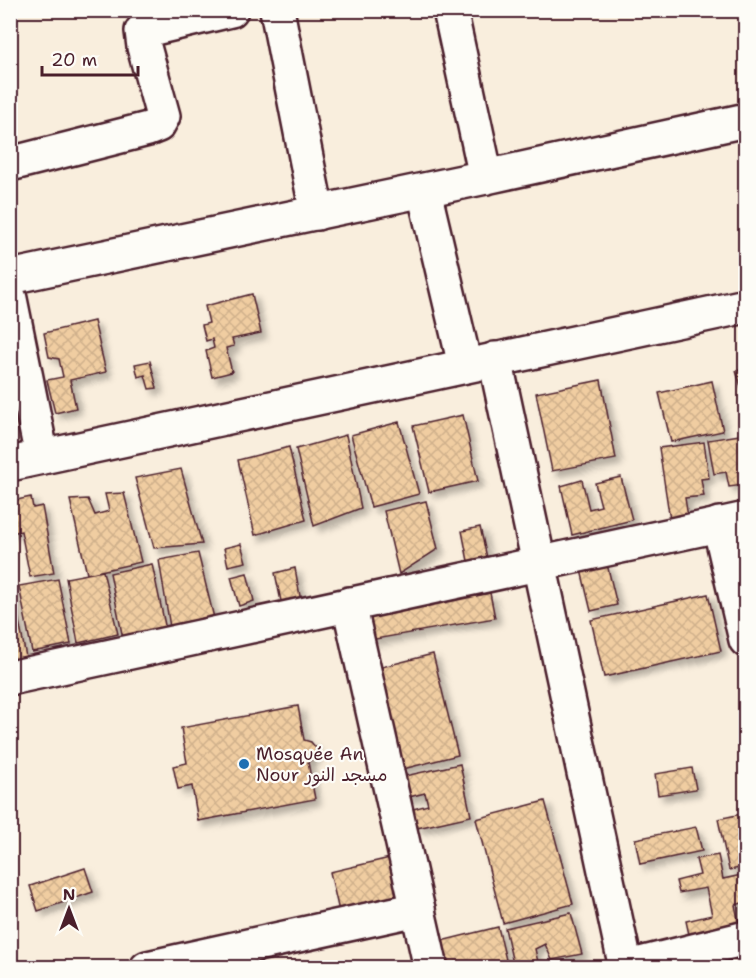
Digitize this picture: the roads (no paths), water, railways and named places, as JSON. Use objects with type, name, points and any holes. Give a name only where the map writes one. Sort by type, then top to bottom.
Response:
[{"type":"street","points":[[10,164],[158,125],[163,116],[142,32],[231,10]]},
{"type":"street","points":[[277,10],[317,213]]},
{"type":"street","points":[[450,10],[486,177]]},
{"type":"street","points":[[10,277],[746,120]]},
{"type":"street","points":[[424,190],[480,362],[539,563],[625,967],[746,939]]},
{"type":"street","points":[[10,299],[42,457]]},
{"type":"street","points":[[10,464],[746,306]]},
{"type":"street","points":[[10,678],[732,522],[746,640]]},
{"type":"street","points":[[349,604],[431,968]]},
{"type":"street","points":[[147,968],[232,958],[418,909]]},
{"type":"place","name":"Mosquée An Nour مسجد النور","points":[[244,764]]}]
